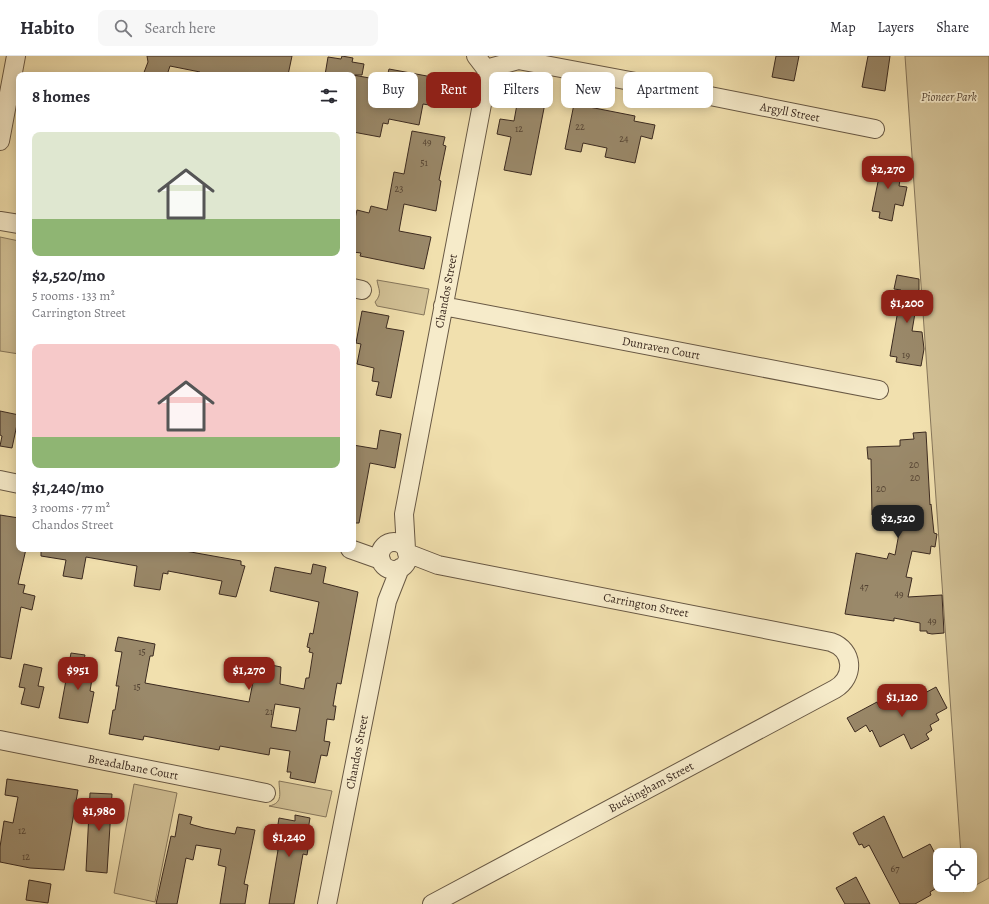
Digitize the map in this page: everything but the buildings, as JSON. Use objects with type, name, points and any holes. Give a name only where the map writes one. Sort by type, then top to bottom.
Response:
[{"type":"street","points":[[0,141],[16,56]]},
{"type":"street","name":"Argyll Street","points":[[481,62],[518,60],[875,129]]},
{"type":"street","name":"Chandos Street","points":[[404,514],[485,88],[481,62]]},
{"type":"street","points":[[0,220],[16,223]]},
{"type":"street","name":"Dunraven Court","points":[[443,306],[880,390]]},
{"type":"street","points":[[0,480],[16,483]]},
{"type":"street","points":[[387,601],[383,554],[404,514]]},
{"type":"street","points":[[387,601],[404,559],[404,514]]},
{"type":"street","points":[[356,550],[383,554],[399,543],[404,559]]},
{"type":"street","points":[[356,549],[383,554],[392,570],[404,559]]},
{"type":"street","name":"Carrington Street","points":[[404,559],[831,642],[842,647],[848,656]]},
{"type":"street","name":"Chandos Street","points":[[327,904],[387,601]]},
{"type":"street","name":"Buckingham Street","points":[[432,904],[842,685],[850,670],[848,656]]},
{"type":"street","name":"Breadalbane Court","points":[[0,740],[266,793]]},
{"type":"green space","name":"Pioneer Park","points":[[905,56],[989,56],[989,878],[977,884],[977,848],[961,848]]},
{"type":"green space","points":[[0,237],[16,240],[16,354],[0,351]]},
{"type":"green space","points":[[377,280],[429,289],[424,315],[377,306],[375,302],[379,296],[379,291]]},
{"type":"green space","points":[[279,781],[332,791],[326,817],[269,806],[274,805],[279,800]]},
{"type":"green space","points":[[134,784],[177,793],[155,902],[114,893]]}]
